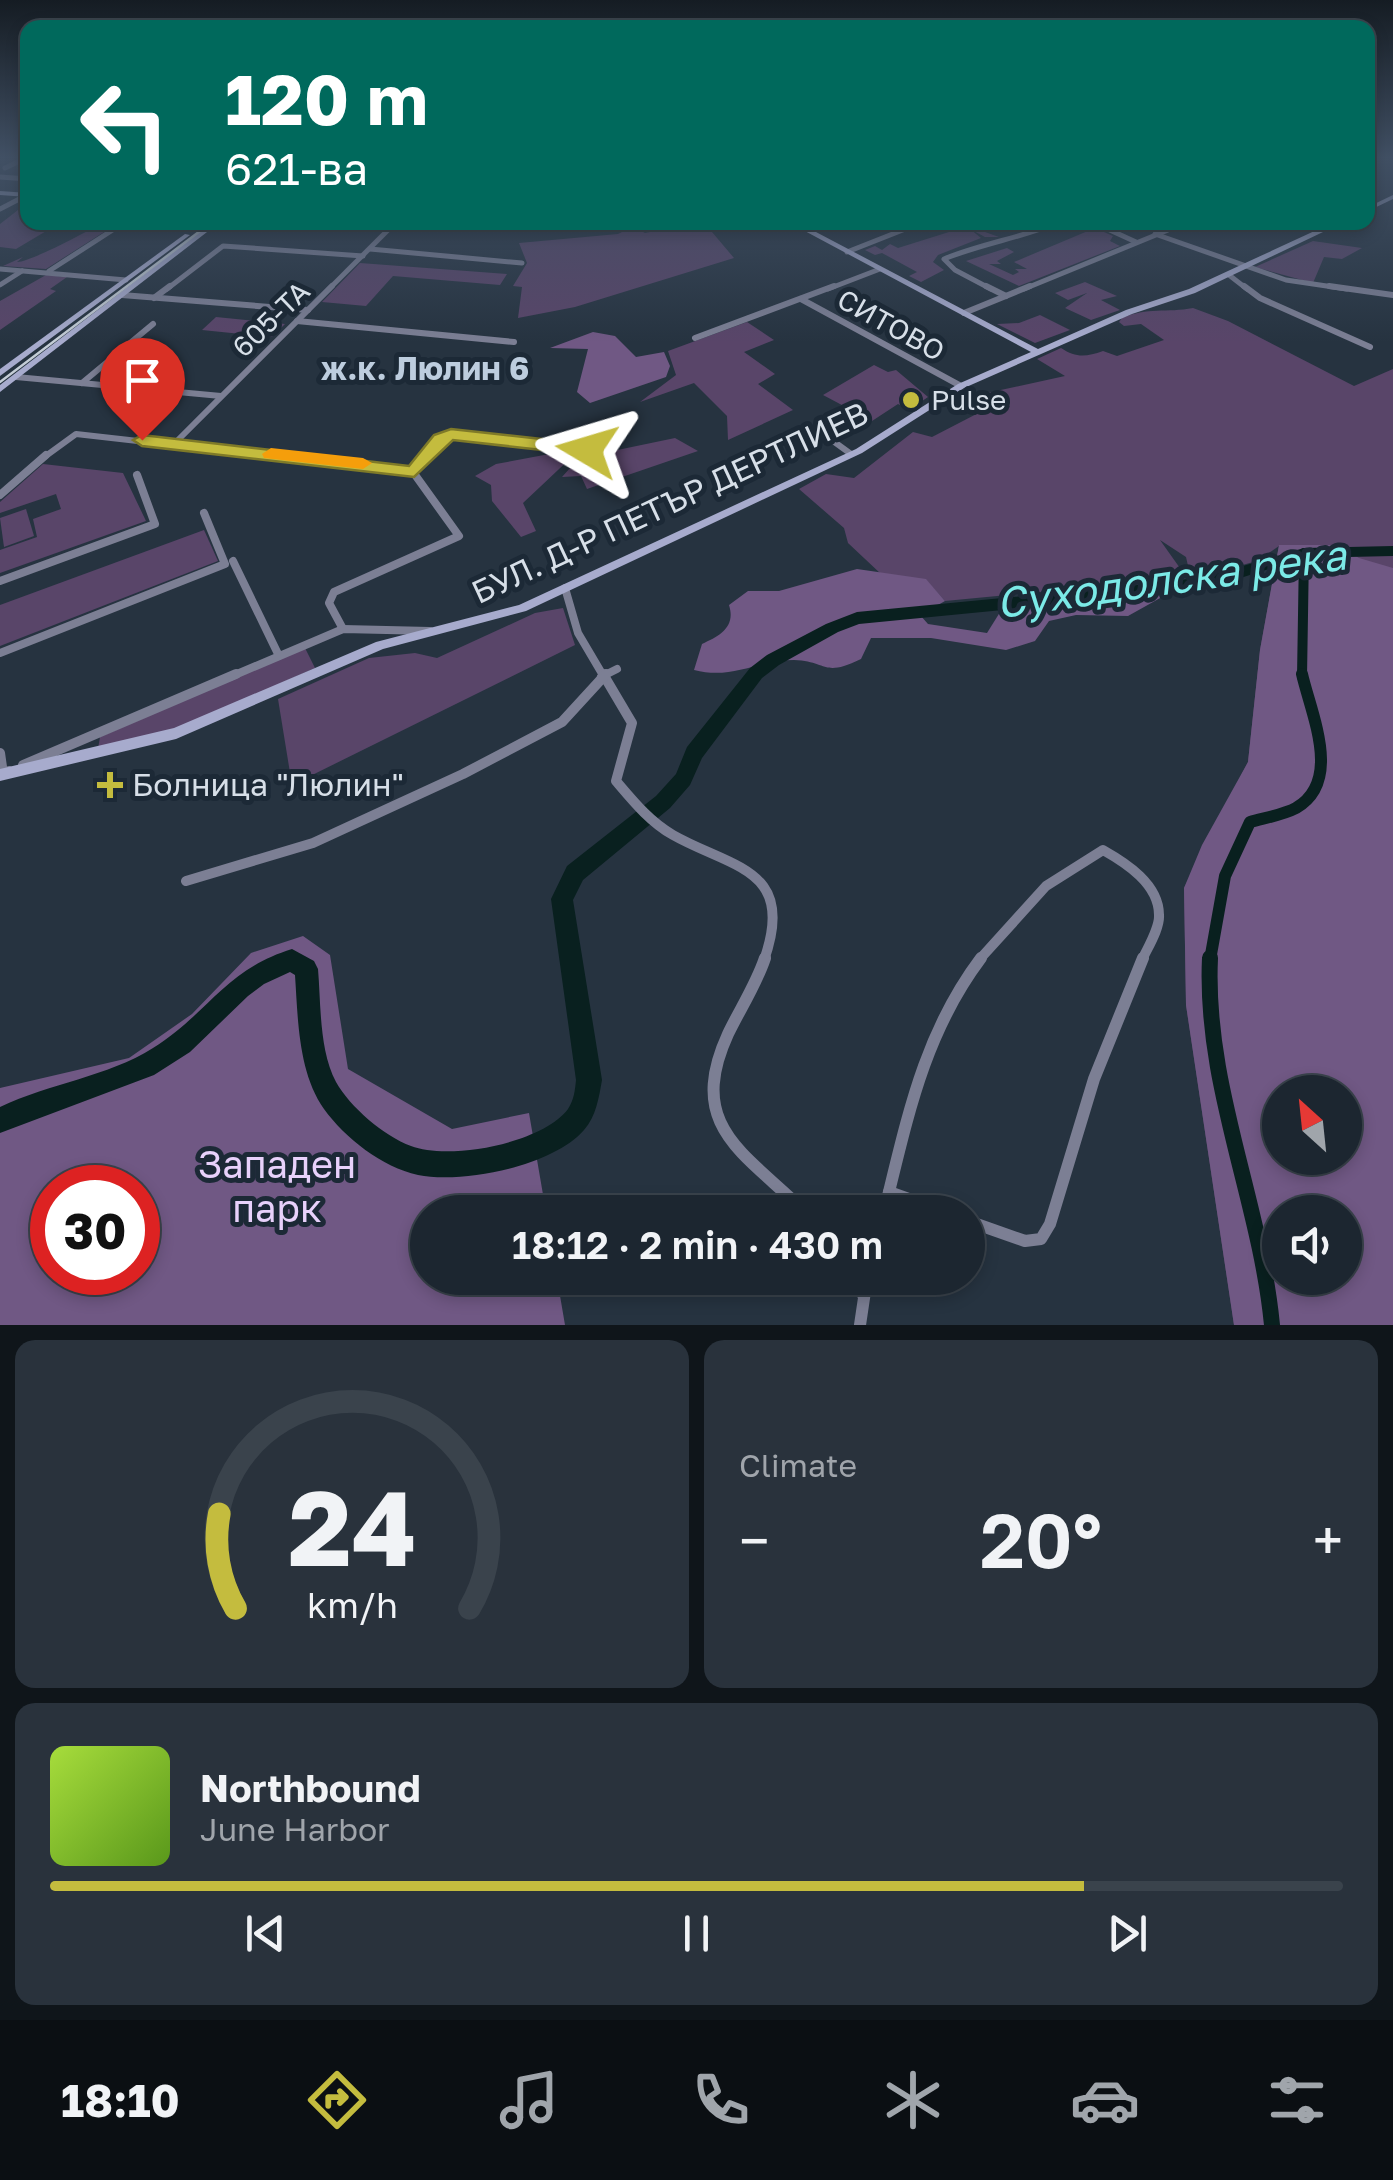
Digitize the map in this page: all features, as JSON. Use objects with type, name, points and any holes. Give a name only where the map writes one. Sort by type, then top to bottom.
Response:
[{"type":"main road","points":[[0,373],[193,230]]},
{"type":"main road","points":[[0,389],[207,230]]},
{"type":"main road","points":[[806,230],[1037,352]]},
{"type":"main road","name":"БУЛ. Д-Р ПЕТЪР ДЕРТЛИЕВ","points":[[2,774],[176,733],[380,645],[496,618],[851,454],[961,386],[1246,268],[1324,230]]},
{"type":"street","points":[[46,273],[113,230]]},
{"type":"street","name":"605-ТА","points":[[174,444],[389,230]]},
{"type":"street","points":[[847,252],[903,230]]},
{"type":"street","points":[[1006,296],[949,266],[944,259],[987,241],[1020,238],[1040,230]]},
{"type":"street","points":[[1110,230],[1136,242]]},
{"type":"street","points":[[964,313],[1162,230]]},
{"type":"street","points":[[1156,234],[1246,268],[1313,286],[1393,295]]},
{"type":"street","points":[[154,298],[223,246],[364,256]]},
{"type":"street","points":[[370,250],[522,262]]},
{"type":"street","points":[[0,269],[126,280]]},
{"type":"street","points":[[695,338],[880,269]]},
{"type":"street","points":[[0,285],[22,271]]},
{"type":"street","points":[[1229,275],[1260,298],[1370,347]]},
{"type":"street","points":[[122,296],[308,310]]},
{"type":"street","name":"СИТОВО","points":[[801,298],[961,386]]},
{"type":"street","points":[[297,321],[514,342]]},
{"type":"street","points":[[82,383],[153,324]]},
{"type":"street","points":[[16,377],[220,396]]},
{"type":"street","points":[[414,472],[440,439],[451,434],[587,450],[614,442]]},
{"type":"street","points":[[822,434],[851,454]]},
{"type":"street","points":[[0,495],[71,435],[414,472],[459,536],[334,592],[330,603],[342,629]]},
{"type":"street","points":[[0,581],[155,524],[138,475]]},
{"type":"street","points":[[0,653],[225,564],[204,513]]},
{"type":"street","points":[[233,561],[279,656]]},
{"type":"street","points":[[565,588],[578,633],[632,724],[616,781],[655,824],[749,869],[764,886],[772,907],[772,928],[754,986],[719,1055],[711,1098],[715,1116],[727,1136],[788,1195]]},
{"type":"street","points":[[0,753],[2,774],[342,629],[390,627],[432,632]]},
{"type":"street","points":[[186,880],[313,843],[463,774],[562,722],[601,677],[617,669]]},
{"type":"street","points":[[888,1195],[919,1068],[981,958],[1040,886],[1104,850],[1125,861],[1148,883],[1157,898],[1160,916],[1094,1079],[1050,1224],[1041,1240],[1025,1241],[985,1226]]},
{"type":"street","points":[[889,1192],[897,1195]]},
{"type":"street","points":[[860,1325],[864,1295]]},
{"type":"shaded area","points":[[8,218],[20,218],[20,230],[48,230],[16,249],[0,247],[0,224]]},
{"type":"shaded area","points":[[88,230],[107,230],[46,269],[3,266],[46,252]]},
{"type":"shaded area","points":[[955,230],[971,230],[981,238],[938,255],[933,262],[944,270],[921,282],[909,276],[917,272],[882,253],[875,255],[865,250],[875,246],[882,250],[890,244],[898,248]]},
{"type":"shaded area","points":[[972,230],[999,237],[985,237]]},
{"type":"shaded area","points":[[1090,230],[1113,236],[1110,241],[1120,246],[1019,286],[966,261],[1007,248],[1014,252],[997,261],[1001,264],[989,264],[1013,275],[1019,272],[1015,269],[1027,269],[1014,262]]},
{"type":"shaded area","points":[[622,232],[712,232],[734,258],[575,307],[518,318],[522,287],[513,286],[527,263],[519,243]]},
{"type":"shaded area","points":[[1313,241],[1362,248],[1342,259],[1324,257],[1313,283],[1255,267]]},
{"type":"shaded area","points":[[360,263],[507,274],[500,285],[393,276],[366,306],[322,302]]},
{"type":"shaded area","points":[[46,275],[67,277],[50,289],[56,291],[0,330],[0,301]]},
{"type":"shaded area","points":[[1085,282],[1117,296],[1101,300],[1120,310],[1091,320],[1065,308],[1087,293],[1068,300],[1055,293]]},
{"type":"shaded area","points":[[1193,308],[1228,321],[1354,386],[1393,369],[1393,1325],[1234,1325],[1186,1005],[1184,888],[1248,762],[1260,650],[1279,546],[1257,561],[1191,579],[1186,557],[1160,540],[1187,578],[945,601],[926,580],[881,574],[848,543],[844,528],[799,489],[826,474],[854,478],[913,432],[932,437],[990,407],[973,396],[1065,376],[1037,359],[1061,348],[1076,355],[1103,351],[1117,356],[1164,340],[1141,324],[1124,326],[1119,322],[1140,312]]},
{"type":"shaded area","points":[[1040,315],[1070,330],[1035,343],[997,324],[1019,323]]},
{"type":"shaded area","points":[[216,317],[285,324],[272,337],[202,330]]},
{"type":"shaded area","points":[[747,322],[774,340],[744,352],[775,374],[758,384],[793,410],[728,440],[727,416],[694,383],[640,402],[676,375],[668,351]]},
{"type":"shaded area","points":[[874,365],[888,372],[896,370],[928,397],[909,410],[898,404],[872,421],[823,395]]},
{"type":"shaded area","points":[[675,438],[698,451],[587,489],[581,476],[562,477],[579,458]]},
{"type":"shaded area","points":[[560,452],[575,454],[523,503],[536,531],[521,537],[492,501],[491,485],[475,476],[496,464]]},
{"type":"shaded area","points":[[43,464],[123,473],[146,521],[0,573],[0,550],[37,537],[33,519],[61,509],[56,494],[0,513],[0,502]]},
{"type":"shaded area","points":[[26,509],[34,536],[4,547],[0,518]]},
{"type":"shaded area","points":[[204,530],[218,561],[0,646],[0,605]]},
{"type":"shaded area","points":[[563,608],[575,645],[292,785],[278,699],[369,658],[415,653],[437,658],[535,613]]},
{"type":"shaded area","points":[[305,648],[315,668],[176,730],[98,749],[100,737]]},
{"type":"green space","points":[[593,332],[615,336],[636,357],[664,352],[670,366],[666,377],[590,403],[577,392],[588,349],[550,348]]},
{"type":"green space","points":[[1279,545],[1337,545],[1359,558],[1393,568],[1393,1325],[1234,1325],[1186,1005],[1184,888],[1202,845],[1248,762],[1260,650]]},
{"type":"green space","points":[[857,569],[926,579],[945,601],[920,615],[928,624],[987,633],[1002,609],[1158,593],[1162,597],[1128,616],[1076,615],[1049,621],[1035,641],[1006,650],[931,638],[871,638],[861,659],[839,667],[794,660],[721,673],[694,670],[702,644],[725,630],[731,613],[729,605],[748,591],[779,591]]},
{"type":"green space","name":"Западен парк","points":[[303,936],[330,955],[348,1069],[452,1129],[529,1113],[543,1195],[410,1195],[410,1295],[560,1295],[565,1325],[0,1325],[0,1088],[129,1058],[192,1014],[251,953]]},
{"type":"waterway","name":"Суходолска река","points":[[0,1120],[146,1066],[181,1043],[256,975],[292,960],[306,969],[314,1047],[327,1090],[342,1110],[379,1142],[404,1157],[432,1163],[499,1157],[543,1143],[561,1134],[578,1117],[589,1080],[562,899],[575,873],[663,802],[683,779],[694,753],[756,673],[773,660],[857,618],[1169,588],[1212,581],[1304,553],[1393,551]]},
{"type":"waterway","points":[[1302,674],[1304,553]]},
{"type":"waterway","points":[[1210,960],[1225,876],[1250,822],[1296,808],[1310,796],[1318,781],[1320,746],[1302,674]]},
{"type":"waterway","points":[[1210,960],[1215,1051],[1266,1279],[1272,1325]]},
{"type":"tram line","points":[[0,382],[201,230]]},
{"type":"slow traffic","points":[[271,454],[363,463]]},
{"type":"place","name":"Pulse","points":[[911,400]]},
{"type":"place","name":"Болница \"Люлин\"","points":[[110,785]]},
{"type":"district","name":"ж.к. Люлин 6","points":[[425,369]]},
{"type":"route","points":[[142,440],[401,467],[414,472],[440,439],[451,434],[587,450]]}]
